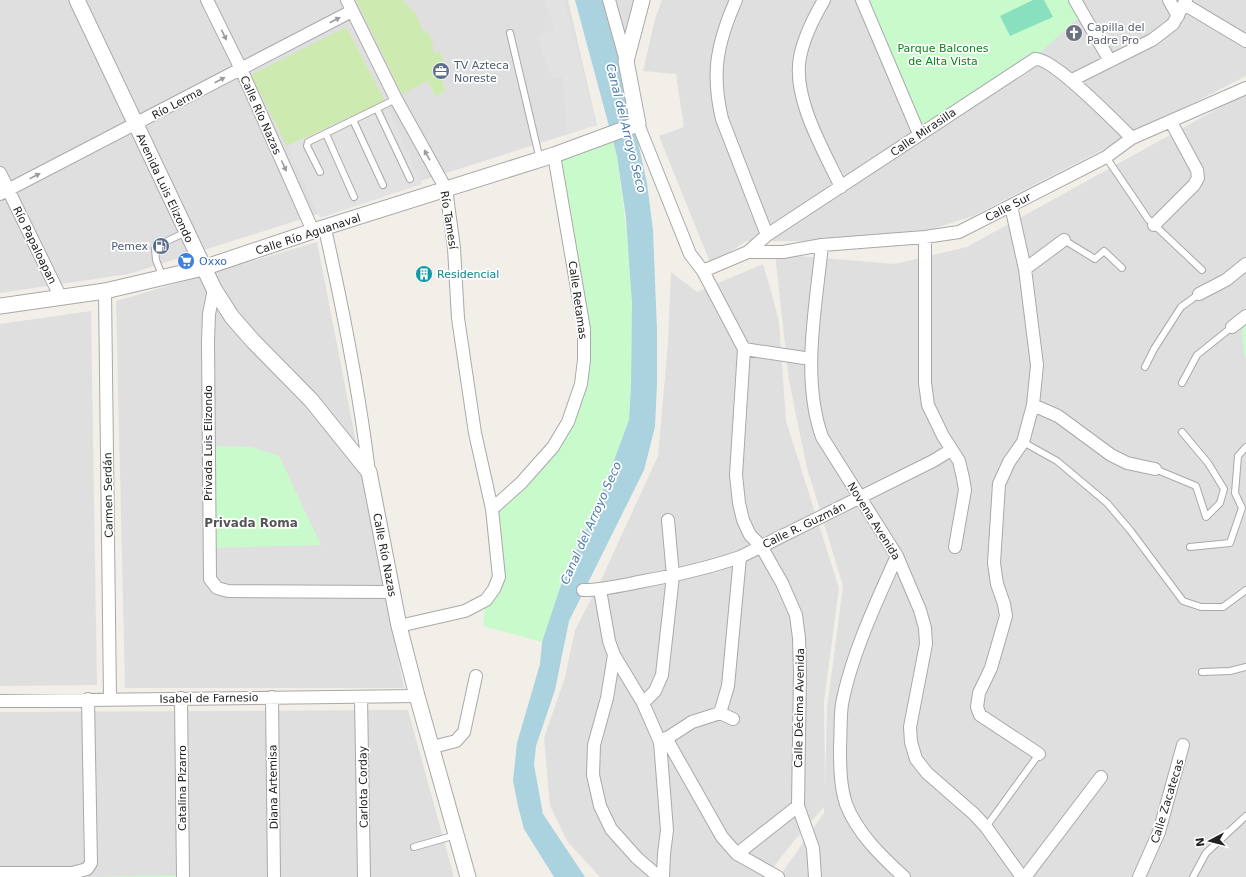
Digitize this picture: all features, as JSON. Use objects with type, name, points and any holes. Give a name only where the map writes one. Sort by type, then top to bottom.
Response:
[{"type":"street","name":"Avenida Luis Elizondo","points":[[77,0],[214,289],[232,317],[253,341],[311,400],[369,472]]},
{"type":"street","name":"Calle Río Nazas","points":[[207,0],[319,230],[344,312],[362,419],[369,472],[392,592],[417,696],[433,747],[468,877]]},
{"type":"street","name":"Río Tamesí","points":[[347,0],[396,99],[446,189],[454,248],[458,318],[475,434],[492,509],[499,577],[494,589],[486,600],[465,611],[400,626]]},
{"type":"street","points":[[609,0],[626,61],[636,125],[690,254],[704,271],[744,348],[811,358]]},
{"type":"street","points":[[626,61],[642,0]]},
{"type":"street","points":[[736,0],[726,24],[717,61],[716,82],[718,101],[722,119],[767,235]]},
{"type":"street","points":[[824,0],[808,34],[802,51],[799,80],[813,127],[841,187]]},
{"type":"street","points":[[862,0],[919,134]]},
{"type":"street","points":[[1075,0],[1110,61]]},
{"type":"street","points":[[1169,0],[1178,16]]},
{"type":"street","points":[[1072,80],[1152,40],[1167,29],[1178,16],[1185,2],[1246,41]]},
{"type":"street","name":"Río Lerma","points":[[4,191],[136,125],[352,11]]},
{"type":"street","name":"Calle Mirasilla","points":[[704,271],[748,252],[767,235],[1034,59],[1042,59],[1072,80],[1132,138]]},
{"type":"street","name":"Calle Sur","points":[[748,252],[783,252],[822,245],[926,237],[959,232],[1106,157],[1132,138],[1246,88]]},
{"type":"street","points":[[1154,225],[1194,185],[1198,178],[1197,170],[1171,122]]},
{"type":"street","name":"Calle Río Aguanaval","points":[[0,306],[60,296],[105,291],[203,268],[446,189],[547,158],[636,125]]},
{"type":"street","name":"Calle Retamas","points":[[492,509],[521,483],[553,447],[568,422],[581,384],[584,360],[584,329],[547,158]]},
{"type":"street","name":"Río Papaloapan","points":[[0,172],[4,191],[60,296]]},
{"type":"street","points":[[1010,206],[1025,269],[1037,365],[1033,405],[1022,442],[1009,462],[999,484],[994,563],[997,584],[1004,604],[1006,616],[991,668],[979,693],[977,707],[980,715],[1039,754]]},
{"type":"street","points":[[926,237],[925,384],[928,405],[951,450],[959,461],[965,490],[955,547]]},
{"type":"street","points":[[1025,269],[1064,240]]},
{"type":"street","name":"Novena Avenida","points":[[822,245],[811,358],[814,405],[817,425],[822,437],[859,498],[897,556],[920,610],[925,628],[926,644],[910,727],[911,742],[916,760],[927,773],[974,814],[986,827],[1022,877]]},
{"type":"street","points":[[1199,294],[1226,280],[1246,264]]},
{"type":"street","name":"Privada Luis Elizondo","points":[[214,289],[209,314],[208,342],[210,578],[217,588],[228,591],[392,592]]},
{"type":"street","name":"Carmen Serdán","points":[[105,291],[110,699]]},
{"type":"street","points":[[1232,327],[1246,316]]},
{"type":"street","name":"Calle Décima Avenida","points":[[744,348],[736,475],[739,502],[743,520],[750,535],[761,546],[782,583],[796,616],[800,638],[798,806],[813,848],[815,877]]},
{"type":"street","points":[[1033,405],[1058,416],[1116,458],[1127,463],[1155,469]]},
{"type":"street","name":"Calle R. Guzmán","points":[[583,590],[600,590],[673,576],[706,568],[740,557],[859,498],[951,450]]},
{"type":"street","points":[[643,703],[656,691],[662,675],[673,576],[668,520]]},
{"type":"street","points":[[897,556],[877,600],[852,668],[842,705],[840,778],[847,804],[864,835],[888,862],[904,877]]},
{"type":"street","points":[[720,713],[728,686],[740,557]]},
{"type":"street","points":[[600,590],[609,641],[614,655],[663,740],[722,837],[738,854],[778,877]]},
{"type":"street","points":[[614,655],[607,698],[594,745],[593,775],[600,806],[611,829],[637,858],[659,877]]},
{"type":"street","points":[[433,747],[456,741],[464,732],[476,676]]},
{"type":"street","name":"Isabel de Farnesio","points":[[0,701],[417,696]]},
{"type":"street","name":"Diana Artemisa","points":[[272,697],[274,877]]},
{"type":"street","name":"Carlota Corday","points":[[361,697],[364,877]]},
{"type":"street","name":"Catalina Pizarro","points":[[181,698],[183,877]]},
{"type":"street","points":[[0,873],[72,873],[87,869],[91,864],[88,699]]},
{"type":"street","points":[[663,740],[692,722],[720,713],[733,719]]},
{"type":"street","points":[[663,740],[667,830],[663,877]]},
{"type":"street","name":"Calle Zacatecas","points":[[1140,877],[1160,832],[1183,745]]},
{"type":"street","points":[[1025,877],[1101,777]]},
{"type":"street","points":[[738,854],[798,806]]},
{"type":"lane","points":[[510,33],[547,158]]},
{"type":"lane","points":[[320,172],[308,143],[396,99]]},
{"type":"lane","points":[[377,109],[410,179]]},
{"type":"lane","points":[[353,120],[383,185]]},
{"type":"lane","points":[[326,134],[354,196]]},
{"type":"lane","points":[[1106,157],[1148,219],[1202,270]]},
{"type":"lane","points":[[163,278],[156,260],[155,249],[163,243],[186,232]]},
{"type":"lane","points":[[1064,240],[1095,259],[1104,251],[1122,268]]},
{"type":"lane","points":[[1145,367],[1154,349],[1181,307],[1199,294]]},
{"type":"lane","points":[[1182,383],[1197,355],[1232,327]]},
{"type":"lane","points":[[1155,469],[1196,486],[1206,517],[1220,503],[1224,489],[1208,463],[1182,432]]},
{"type":"lane","points":[[1022,442],[1057,461],[1107,503],[1130,530],[1183,601],[1201,607],[1223,607],[1246,590]]},
{"type":"lane","points":[[1190,547],[1230,543],[1242,508],[1235,493],[1238,456],[1246,447]]},
{"type":"lane","points":[[1202,672],[1230,671],[1246,667]]},
{"type":"lane","points":[[986,827],[1039,754]]},
{"type":"lane","points":[[1193,877],[1206,853],[1246,816]]},
{"type":"lane","points":[[414,847],[456,835]]},
{"type":"shaded area","points":[[0,0],[568,0],[597,125],[129,274],[0,293]]},
{"type":"shaded area","points":[[544,0],[564,0],[597,125],[567,134],[562,77],[553,79],[537,37],[555,28]]},
{"type":"shaded area","points":[[604,0],[636,0],[617,54]]},
{"type":"shaded area","points":[[662,0],[1246,0],[1246,76],[973,216],[923,232],[833,241],[746,241],[711,265],[659,136],[684,127],[676,74],[643,71],[655,19]]},
{"type":"shaded area","points":[[1246,93],[1246,316],[1244,355],[1246,357],[1246,877],[779,877],[824,813],[824,807],[793,842],[766,877],[600,877],[567,841],[550,806],[544,738],[565,677],[575,630],[601,580],[658,456],[668,343],[671,272],[697,292],[763,264],[772,294],[779,322],[786,421],[839,588],[824,702],[825,787],[827,708],[843,586],[806,464],[789,380],[775,254],[895,264],[967,247]]},
{"type":"shaded area","points":[[385,101],[422,184],[320,218],[287,146]]},
{"type":"shaded area","name":"Privada Roma","points":[[317,242],[404,688],[125,688],[116,301]]},
{"type":"shaded area","points":[[91,311],[97,685],[0,686],[0,324]]},
{"type":"shaded area","points":[[408,710],[454,877],[0,877],[0,712]]},
{"type":"green space","points":[[356,0],[403,0],[405,4],[407,3],[411,11],[414,10],[424,33],[427,31],[434,46],[432,47],[435,53],[439,51],[446,67],[442,81],[446,91],[435,96],[428,81],[402,94]]},
{"type":"green space","name":"Parque Balcones de Alta Vista","points":[[862,0],[1069,0],[1079,17],[1033,59],[919,134]]},
{"type":"green space","points":[[1033,0],[1044,0],[1053,17],[1010,36],[1000,16]]},
{"type":"green space","points":[[346,27],[385,101],[287,146],[251,75]]},
{"type":"green space","points":[[610,135],[617,156],[629,251],[632,303],[629,420],[597,506],[562,582],[542,642],[483,626],[486,600],[494,589],[492,509],[553,447],[584,360],[554,155]]},
{"type":"green space","points":[[1246,316],[1246,357],[1244,355],[1241,321]]},
{"type":"green space","points":[[212,446],[252,447],[279,456],[321,545],[211,548]]},
{"type":"green space","points":[[0,873],[92,877],[0,877]]},
{"type":"green space","points":[[183,875],[183,877],[92,877]]},
{"type":"water","name":"Canal del Arroyo Seco","points":[[575,0],[602,0],[624,79],[647,183],[653,230],[657,330],[657,383],[655,427],[644,470],[569,621],[555,690],[536,746],[534,765],[543,814],[585,877],[554,877],[524,829],[513,781],[517,743],[540,664],[542,642],[562,582],[597,506],[629,420],[631,386],[632,303],[626,218],[617,156]]},
{"type":"place","name":"Capilla del Padre Pro","points":[[1074,33]]},
{"type":"place","name":"TV Azteca Noreste","points":[[441,71]]},
{"type":"place","name":"Pemex","points":[[161,246]]},
{"type":"place","name":"Oxxo","points":[[186,261]]},
{"type":"place","name":"Residencial","points":[[424,274]]},
{"type":"district","name":"Privada Roma","points":[[251,523]]}]
